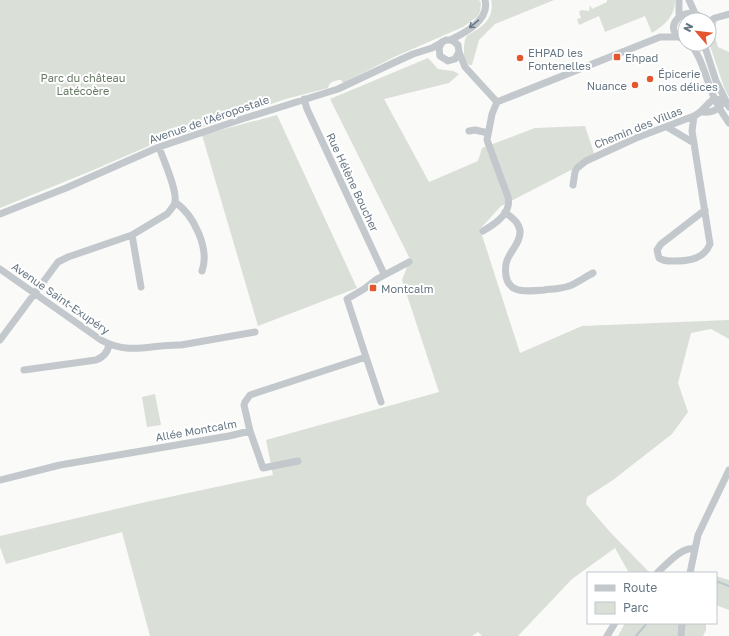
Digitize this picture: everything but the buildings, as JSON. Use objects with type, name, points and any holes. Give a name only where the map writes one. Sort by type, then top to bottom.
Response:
[{"type":"street","name":"Avenue de l'Aéropostale","points":[[0,214],[66,188],[159,147],[238,120],[338,89],[398,60],[446,41],[468,29],[483,16],[486,10],[485,0]]},
{"type":"street","points":[[678,12],[679,0]]},
{"type":"street","points":[[689,0],[697,12]]},
{"type":"street","points":[[682,12],[687,10],[692,12]]},
{"type":"street","points":[[717,18],[729,14]]},
{"type":"street","points":[[483,231],[498,222],[508,206],[509,200],[488,142],[488,133],[492,114],[498,102],[660,37],[674,23],[677,16]]},
{"type":"street","points":[[674,23],[674,31],[677,34]]},
{"type":"street","points":[[660,37],[677,39]]},
{"type":"street","points":[[440,56],[439,48],[446,41],[456,43],[465,67],[498,102]]},
{"type":"street","points":[[426,50],[440,56],[445,60],[465,67]]},
{"type":"street","points":[[451,61],[459,52]]},
{"type":"street","points":[[694,52],[714,99],[729,123]]},
{"type":"street","points":[[707,52],[716,82],[727,103]]},
{"type":"street","name":"Rue Hélène Boucher","points":[[304,99],[307,109],[384,274]]},
{"type":"street","points":[[714,99],[727,103]]},
{"type":"street","name":"Chemin des Villas","points":[[702,112],[714,99]]},
{"type":"street","points":[[719,108],[727,103]]},
{"type":"street","name":"Chemin des Villas","points":[[573,185],[577,168],[586,161],[619,145],[702,112],[714,112],[719,108]]},
{"type":"street","points":[[694,116],[692,131],[711,240],[706,251],[691,260],[666,261],[660,258],[657,250],[661,244],[705,210]]},
{"type":"street","points":[[667,127],[694,143]]},
{"type":"street","points":[[469,131],[474,130],[488,133]]},
{"type":"street","points":[[0,340],[54,267],[63,259],[132,236],[167,214],[174,206],[175,192],[159,147]]},
{"type":"street","points":[[175,202],[183,207],[189,215],[200,236],[204,257],[202,271]]},
{"type":"street","points":[[505,212],[518,225],[520,232],[518,242],[510,252],[506,262],[506,279],[512,288],[527,292],[562,288],[593,273]]},
{"type":"street","points":[[132,236],[141,287]]},
{"type":"street","points":[[381,402],[347,299],[364,289],[384,274],[409,262]]},
{"type":"street","name":"Avenue Saint-Exupéry","points":[[0,269],[109,344],[128,348],[146,349],[167,345],[181,345],[255,332]]},
{"type":"street","name":"Avenue Saint-Exupéry","points":[[24,370],[96,360],[102,358],[106,353],[109,344]]},
{"type":"street","name":"Allée Montcalm","points":[[0,480],[60,465],[229,436],[250,431],[244,405],[250,395],[366,358]]},
{"type":"street","points":[[250,431],[263,468],[298,461]]},
{"type":"street","points":[[690,572],[694,549],[705,520],[729,470]]},
{"type":"street","points":[[658,572],[682,552],[688,549],[694,549]]},
{"type":"street","points":[[607,636],[615,624]]},
{"type":"street","points":[[681,636],[682,624]]},
{"type":"green space","name":"Parc du château Latécoère","points":[[0,0],[479,0],[481,3],[480,12],[477,17],[463,27],[394,57],[343,83],[341,80],[335,81],[330,84],[328,88],[286,99],[158,142],[0,208]]},
{"type":"green space","points":[[491,0],[554,0],[495,24],[479,40],[472,65],[469,65],[464,55],[465,39],[468,35],[482,26],[489,17],[492,9]]},
{"type":"green space","points":[[607,0],[675,0],[675,6],[668,20],[652,33],[645,16],[605,32],[599,16],[579,25],[577,19],[581,18],[579,12],[581,10],[589,11],[590,5],[592,9],[607,2]]},
{"type":"green space","points":[[717,44],[718,47],[729,52],[729,97],[725,90],[712,52],[717,52]]},
{"type":"green space","points":[[428,58],[438,69],[453,71],[459,74],[449,83],[384,99],[429,182],[478,161],[482,148],[535,128],[585,126],[594,153],[573,169],[501,206],[480,229],[520,353],[582,326],[729,320],[729,339],[711,329],[691,333],[678,383],[688,412],[672,434],[613,480],[587,497],[586,504],[610,532],[649,572],[628,572],[615,548],[572,579],[518,636],[482,636],[478,632],[472,636],[150,636],[122,532],[6,564],[0,547],[0,536],[146,502],[273,475],[266,440],[439,392],[402,280],[410,259],[330,99]]},
{"type":"green space","points":[[277,115],[357,288],[258,326],[202,135]]},
{"type":"green space","points":[[155,394],[161,425],[147,427],[142,397]]},
{"type":"green space","points":[[717,576],[729,580],[729,610],[717,605]]},
{"type":"green space","points":[[624,624],[706,624],[706,630],[703,636],[618,636]]},
{"type":"waterway","points":[[717,581],[729,586]]},
{"type":"waterway","points":[[636,636],[646,624]]},
{"type":"place","name":"Ehpad","points":[[617,57]]},
{"type":"place","name":"EHPAD les Fontenelles","points":[[520,58]]},
{"type":"place","name":"Épicerie nos délices","points":[[650,79]]},
{"type":"place","name":"Nuance","points":[[635,85]]},
{"type":"place","name":"Montcalm","points":[[373,288]]}]
